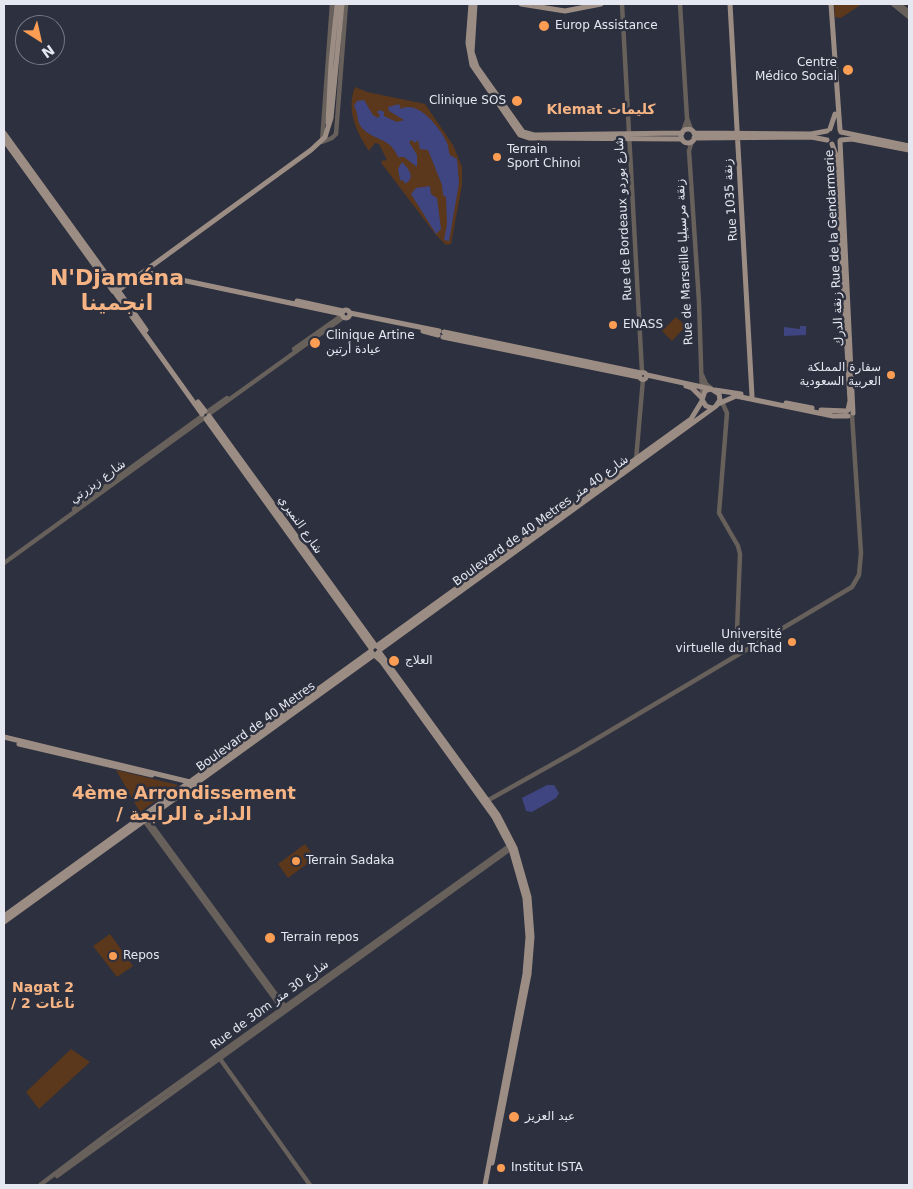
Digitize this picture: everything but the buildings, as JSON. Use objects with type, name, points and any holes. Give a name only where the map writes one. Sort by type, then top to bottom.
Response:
[{"type":"main road","points":[[329,124],[328,109],[337,4]]},
{"type":"main road","points":[[117,291],[322,142],[332,118],[342,4]]},
{"type":"main road","points":[[471,4],[468,43],[472,65],[520,135],[529,138],[629,136],[682,132],[693,136],[811,137],[830,142],[852,139],[879,142]]},
{"type":"main road","points":[[475,4],[472,43],[474,61],[522,132],[534,135],[629,136],[683,140],[693,136]]},
{"type":"main road","points":[[521,4],[565,11],[601,4]]},
{"type":"main road","name":"Rue 1035 زنقة","points":[[730,4],[752,396]]},
{"type":"main road","points":[[829,130],[834,120],[830,4]]},
{"type":"main road","name":"زنقة الدرك Rue de la Gendarmerie","points":[[830,4],[840,131],[850,412]]},
{"type":"main road","points":[[737,136],[811,134],[829,130],[840,131],[909,150]]},
{"type":"main road","name":"زنقة الدرك Rue de la Gendarmerie","points":[[829,130],[830,142],[836,155],[850,412]]},
{"type":"main road","points":[[682,132],[683,140]]},
{"type":"main road","points":[[4,133],[117,291]]},
{"type":"main road","points":[[4,140],[117,291]]},
{"type":"main road","points":[[889,144],[909,146]]},
{"type":"main road","points":[[146,271],[643,376],[824,411],[850,412]]},
{"type":"main road","name":"شارع النميري","points":[[117,291],[486,801],[512,846],[525,898],[528,922],[527,954],[486,1185]]},
{"type":"main road","points":[[643,376],[692,388],[702,398],[706,406],[714,407],[720,397],[713,390]]},
{"type":"main road","points":[[702,398],[713,390]]},
{"type":"main road","points":[[722,402],[736,396],[833,416],[850,412]]},
{"type":"main road","name":"Boulevard de 40 Metres شارع 40 متر","points":[[376,650],[691,419],[702,398]]},
{"type":"main road","name":"Boulevard de 40 Metres شارع 40 متر","points":[[636,461],[722,402]]},
{"type":"main road","name":"Boulevard de 40 Metres","points":[[4,916],[376,650]]},
{"type":"main road","points":[[4,739],[189,785]]},
{"type":"main road","name":"Boulevard de 40 Metres","points":[[4,922],[143,818]]},
{"type":"street","points":[[332,4],[322,142],[336,134],[346,4]]},
{"type":"street","name":"Rue de Bordeaux شارع بوردو","points":[[622,4],[643,376],[636,461]]},
{"type":"street","points":[[680,4],[687,118],[693,136]]},
{"type":"street","points":[[893,4],[909,17]]},
{"type":"street","points":[[899,4],[909,12]]},
{"type":"street","points":[[682,132],[687,118]]},
{"type":"street","name":"Rue de Marseille زنقة مرسيليا","points":[[693,136],[689,151],[699,302],[700,386],[702,398]]},
{"type":"street","name":"Rue de Marseille زنقة مرسيليا","points":[[683,140],[689,151]]},
{"type":"street","name":"شارع زيزرتي","points":[[4,561],[345,314]]},
{"type":"street","points":[[701,372],[706,384],[713,390]]},
{"type":"street","points":[[722,402],[727,413],[719,513],[738,546],[740,554],[736,656]]},
{"type":"street","points":[[486,801],[830,602],[847,591],[856,582],[861,569],[862,552],[853,425],[850,412]]},
{"type":"street","points":[[143,818],[284,1009]]},
{"type":"street","name":"Rue de 30m شارع 30 متر","points":[[44,1185],[284,1009],[512,846]]},
{"type":"street","points":[[219,1057],[310,1185]]},
{"type":"street","name":"Rue de 30m شارع 30 متر","points":[[40,1185],[219,1057]]},
{"type":"shaded area","points":[[834,4],[862,4],[841,18],[835,17]]},
{"type":"shaded area","points":[[355,87],[367,92],[425,104],[453,145],[462,167],[462,185],[451,244],[446,245],[436,235],[382,164],[381,161],[387,160],[379,144],[375,143],[369,151],[364,144],[356,128],[352,112],[352,95]]},
{"type":"shaded area","points":[[676,317],[686,326],[672,341],[662,331]]},
{"type":"shaded area","points":[[116,770],[178,785],[140,812]]},
{"type":"shaded area","name":"Terrain Sadaka","points":[[305,844],[315,858],[288,878],[278,864]]},
{"type":"shaded area","name":"Repos","points":[[110,934],[133,966],[117,977],[93,946]]},
{"type":"shaded area","points":[[71,1049],[90,1062],[39,1109],[26,1092]]},
{"type":"water","points":[[364,100],[373,115],[378,118],[380,115],[377,112],[380,110],[384,112],[384,116],[397,122],[404,120],[389,111],[388,107],[399,104],[401,109],[415,108],[435,124],[444,137],[448,144],[450,155],[457,159],[459,183],[449,241],[444,240],[447,224],[446,197],[443,195],[442,185],[428,150],[420,149],[418,140],[415,143],[412,140],[409,142],[417,155],[417,167],[404,157],[398,157],[391,146],[360,126],[354,106],[357,101]]},
{"type":"water","points":[[402,162],[409,170],[411,176],[405,184],[404,181],[400,180],[398,169]]},
{"type":"water","points":[[430,186],[431,194],[437,198],[441,229],[436,234],[411,194],[416,188]]},
{"type":"water","points":[[800,326],[806,326],[806,335],[784,336],[784,327],[800,329]]},
{"type":"water","points":[[547,785],[554,785],[559,793],[556,798],[532,812],[526,811],[522,798]]},
{"type":"place","name":"Europ Assistance","points":[[544,26]]},
{"type":"place","name":"Centre Médico Social","points":[[848,70]]},
{"type":"place","name":"Clinique SOS","points":[[517,101]]},
{"type":"place","name":"Terrain Sport Chinoi","points":[[497,157]]},
{"type":"place","name":"ENASS","points":[[613,325]]},
{"type":"place","name":"Clinique Artine عيادة أرتين","points":[[315,343]]},
{"type":"place","name":"سفارة المملكة العربية السعودية","points":[[891,375]]},
{"type":"place","name":"Université virtuelle du Tchad","points":[[792,642]]},
{"type":"place","name":"العلاج","points":[[394,661]]},
{"type":"place","name":"Terrain Sadaka","points":[[296,861]]},
{"type":"place","name":"Terrain repos","points":[[270,938]]},
{"type":"place","name":"Repos","points":[[113,956]]},
{"type":"place","name":"عبد العزيز","points":[[514,1117]]},
{"type":"place","name":"Institut ISTA","points":[[501,1168]]},
{"type":"district","name":"Klemat كليمات","points":[[601,110]]},
{"type":"district","name":"N'Djaména انجمينا","points":[[117,292]]},
{"type":"district","name":"4ème Arrondissement / الدائرة الرابعة","points":[[184,804]]},
{"type":"district","name":"Nagat 2 / ناغات 2","points":[[43,996]]}]
